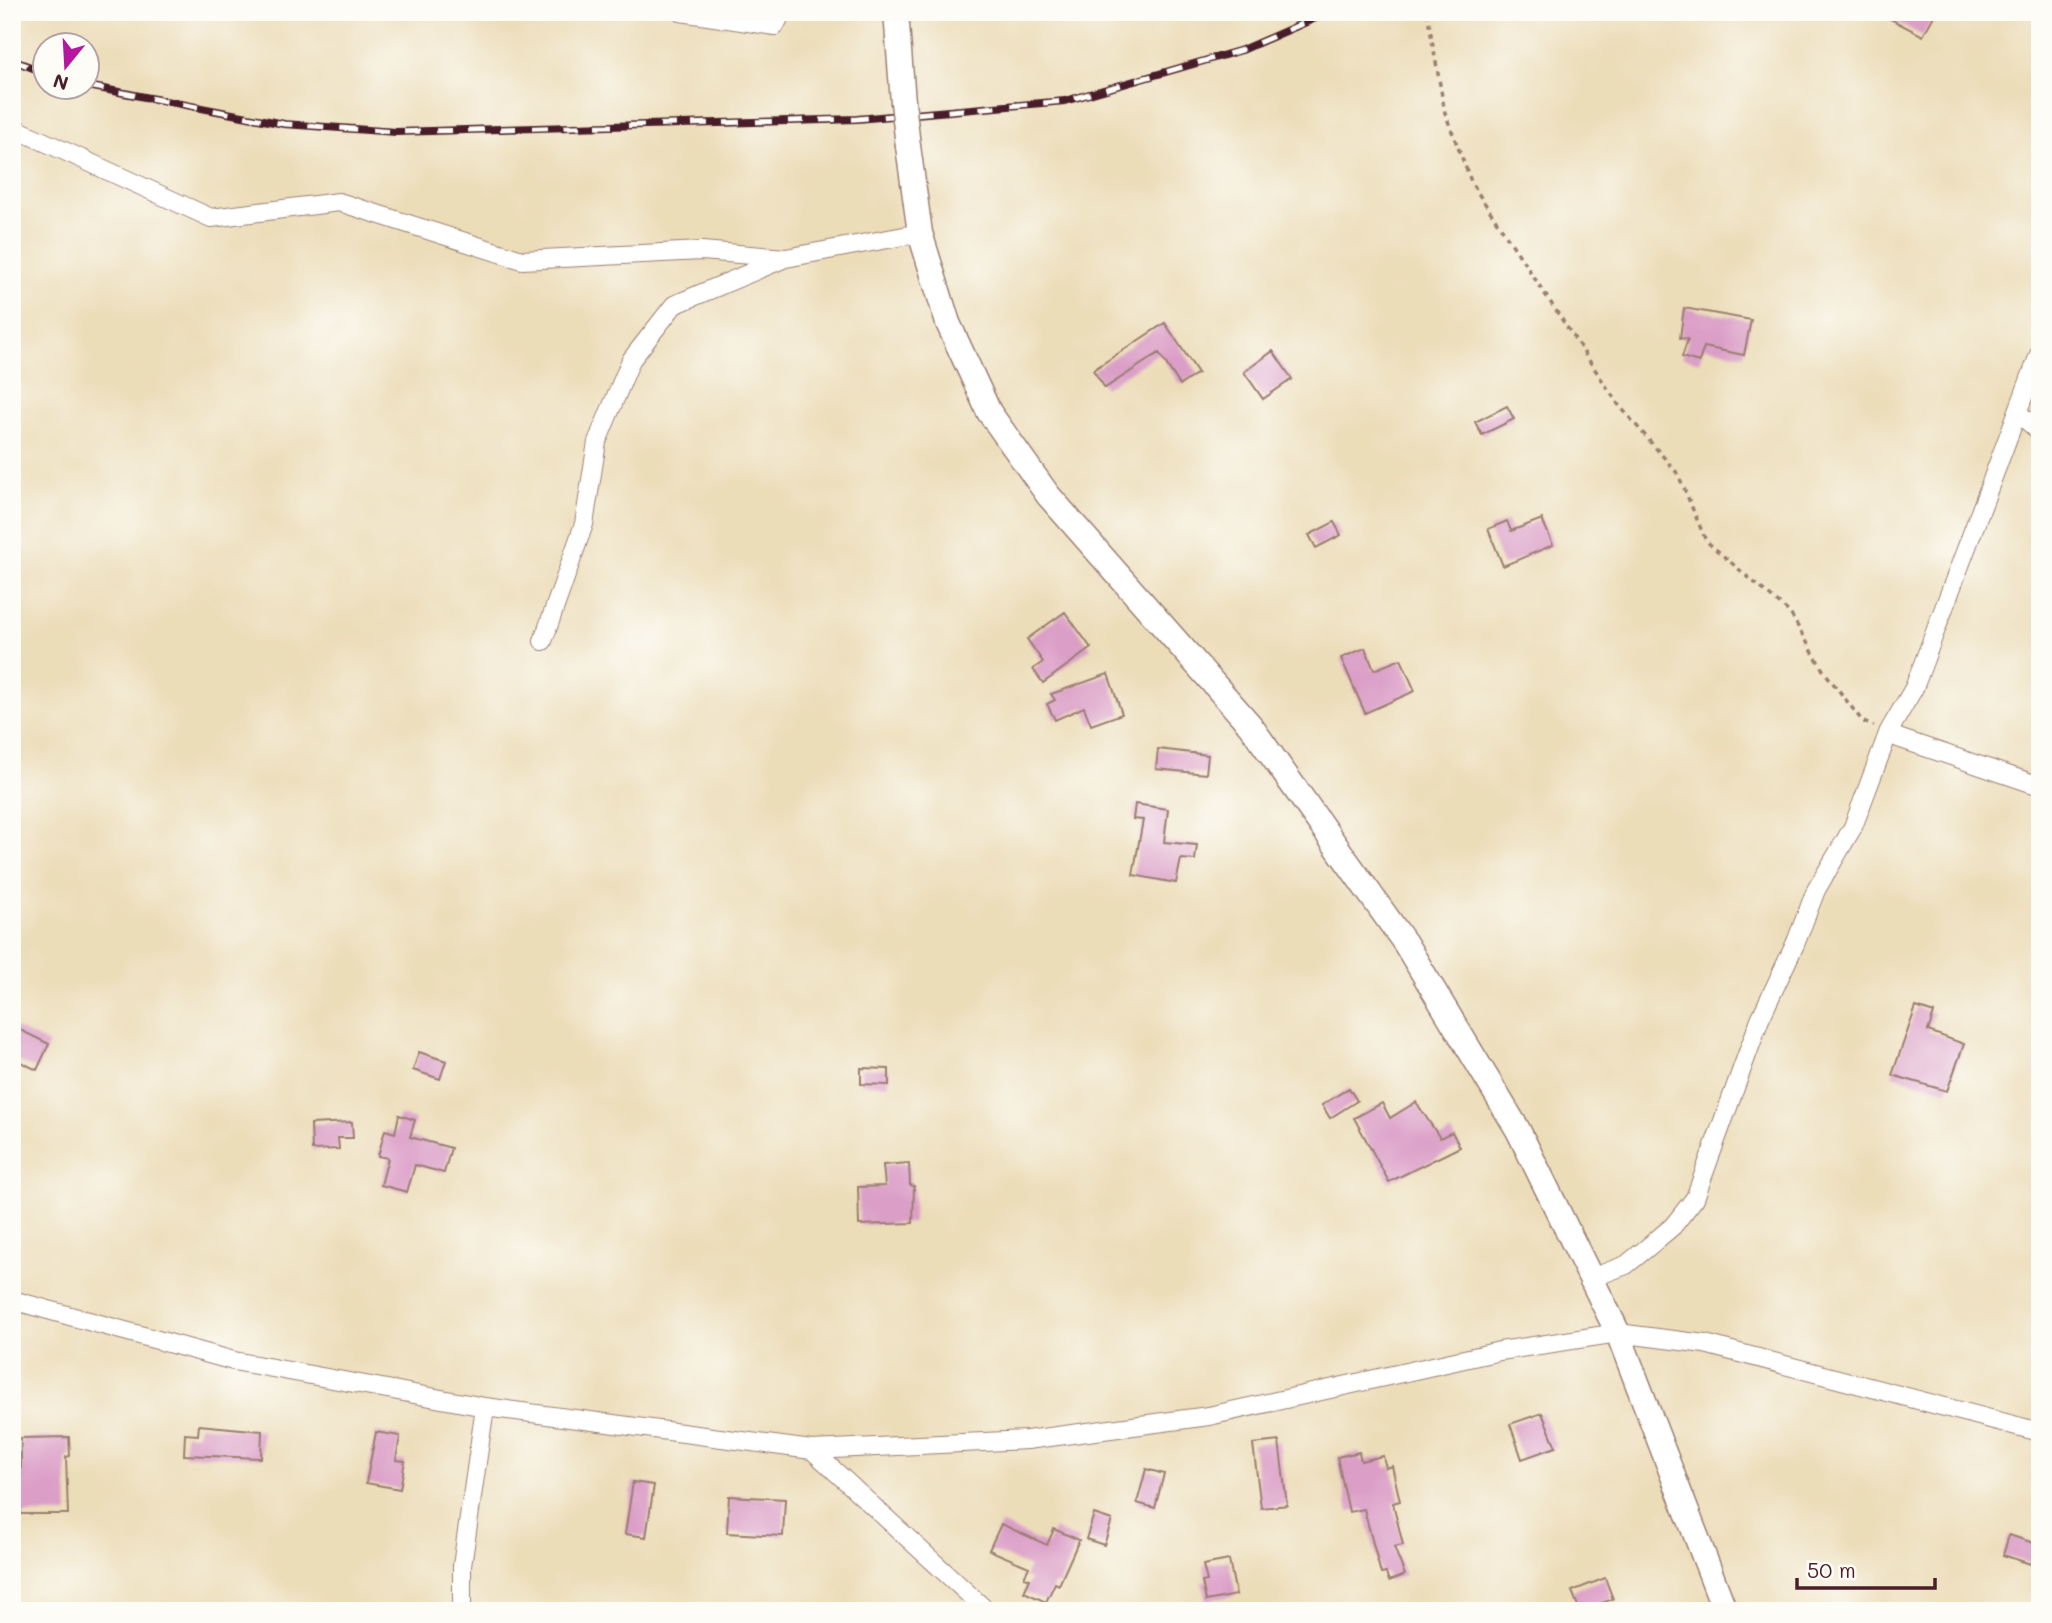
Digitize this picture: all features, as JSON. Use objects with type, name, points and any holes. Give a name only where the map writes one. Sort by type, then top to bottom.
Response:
[{"type":"main road","points":[[896,12],[903,102],[920,233],[948,323],[989,412],[1048,495],[1250,725],[1405,943],[1518,1130],[1589,1279],[1618,1333],[1726,1611]]},
{"type":"street","points":[[681,12],[775,26],[782,12]]},
{"type":"street","points":[[12,127],[211,218],[338,202],[522,260],[702,251],[786,258]]},
{"type":"street","points":[[543,640],[584,524],[597,442],[631,360],[674,305],[786,258],[920,233]]},
{"type":"street","points":[[1589,1279],[1626,1265],[1673,1226],[1695,1198],[1760,1019],[1796,942],[1816,890],[1853,827],[1889,731],[1914,688],[2040,352]]},
{"type":"street","points":[[2018,413],[2040,432]]},
{"type":"street","points":[[1889,731],[1898,738],[2040,786]]},
{"type":"street","points":[[12,1300],[234,1362],[485,1407],[812,1450],[1027,1440],[1209,1416],[1500,1351],[1618,1333],[1705,1343],[2040,1432]]},
{"type":"street","points":[[462,1611],[462,1566],[485,1407]]},
{"type":"street","points":[[812,1450],[987,1611]]},
{"type":"path","points":[[1427,12],[1445,113],[1472,184],[1618,404],[1678,474],[1706,541],[1790,613],[1823,670],[1863,722],[1889,731]]},
{"type":"building","points":[[1877,12],[1936,12],[1923,36]]},
{"type":"building","points":[[1684,308],[1751,320],[1744,355],[1704,347],[1699,362],[1682,357],[1688,339],[1680,338]]},
{"type":"building","points":[[1165,323],[1198,373],[1180,385],[1159,353],[1105,388],[1093,370]]},
{"type":"building","points":[[1273,351],[1292,379],[1263,399],[1244,372]]},
{"type":"building","points":[[1507,406],[1514,419],[1482,435],[1475,422]]},
{"type":"building","points":[[1542,519],[1553,545],[1503,566],[1488,529],[1507,521],[1511,531]]},
{"type":"building","points":[[1334,522],[1341,535],[1316,548],[1309,535]]},
{"type":"building","points":[[1065,612],[1091,648],[1043,683],[1033,669],[1043,662],[1027,639]]},
{"type":"building","points":[[1365,648],[1374,670],[1401,659],[1415,691],[1365,713],[1341,658]]},
{"type":"building","points":[[1108,674],[1122,714],[1091,725],[1084,707],[1055,720],[1047,704],[1055,700],[1051,694]]},
{"type":"building","points":[[1158,749],[1208,755],[1206,774],[1156,769]]},
{"type":"building","points":[[1135,804],[1168,809],[1164,842],[1197,845],[1195,860],[1181,859],[1176,883],[1133,875],[1143,820],[1133,819]]},
{"type":"building","points":[[1916,1007],[1934,1013],[1928,1031],[1964,1044],[1947,1091],[1892,1075]]},
{"type":"building","points":[[12,1026],[49,1044],[37,1070],[12,1058]]},
{"type":"building","points":[[419,1052],[446,1061],[440,1079],[413,1070]]},
{"type":"building","points":[[861,1068],[889,1069],[889,1085],[861,1084]]},
{"type":"building","points":[[1349,1088],[1357,1101],[1330,1118],[1322,1105]]},
{"type":"building","points":[[1416,1102],[1440,1138],[1452,1132],[1460,1147],[1389,1182],[1354,1118],[1382,1103],[1390,1118]]},
{"type":"building","points":[[399,1115],[415,1120],[410,1137],[451,1148],[444,1173],[415,1165],[407,1192],[381,1185],[388,1158],[378,1156],[385,1130],[395,1133]]},
{"type":"building","points":[[352,1122],[353,1138],[338,1138],[339,1149],[312,1150],[311,1124]]},
{"type":"building","points":[[909,1163],[910,1185],[914,1186],[913,1223],[859,1225],[858,1187],[885,1186],[883,1165]]},
{"type":"building","points":[[1542,1413],[1556,1447],[1522,1459],[1510,1424]]},
{"type":"building","points":[[199,1425],[262,1431],[261,1458],[184,1455],[185,1434],[198,1435]]},
{"type":"building","points":[[376,1432],[400,1436],[396,1460],[405,1461],[400,1489],[366,1483]]},
{"type":"building","points":[[69,1437],[70,1456],[66,1457],[68,1514],[21,1514],[21,1438]]},
{"type":"building","points":[[1279,1441],[1287,1505],[1261,1508],[1253,1444]]},
{"type":"building","points":[[1359,1452],[1361,1461],[1383,1456],[1386,1468],[1392,1466],[1400,1501],[1393,1503],[1403,1545],[1394,1547],[1405,1575],[1389,1581],[1386,1573],[1381,1574],[1364,1509],[1349,1512],[1337,1457]]},
{"type":"building","points":[[1146,1469],[1164,1474],[1155,1508],[1137,1503]]},
{"type":"building","points":[[633,1482],[654,1485],[646,1537],[625,1534]]},
{"type":"building","points":[[729,1496],[785,1499],[783,1536],[727,1533]]},
{"type":"building","points":[[1094,1514],[1112,1520],[1104,1545],[1086,1539]]},
{"type":"building","points":[[1001,1524],[1047,1545],[1054,1529],[1079,1540],[1059,1585],[1055,1583],[1046,1602],[1024,1592],[1030,1579],[1024,1577],[1029,1567],[989,1550]]},
{"type":"building","points":[[2009,1535],[2040,1545],[2040,1567],[2003,1555]]},
{"type":"building","points":[[1229,1560],[1236,1595],[1206,1601],[1202,1582],[1207,1581],[1203,1565]]},
{"type":"building","points":[[1605,1578],[1613,1599],[1580,1611],[1572,1591]]},
{"type":"railway","points":[[102,89],[284,124],[396,132],[857,119],[1065,101],[1242,50],[1329,12]]},
{"type":"railway","points":[[12,60],[32,68]]}]
